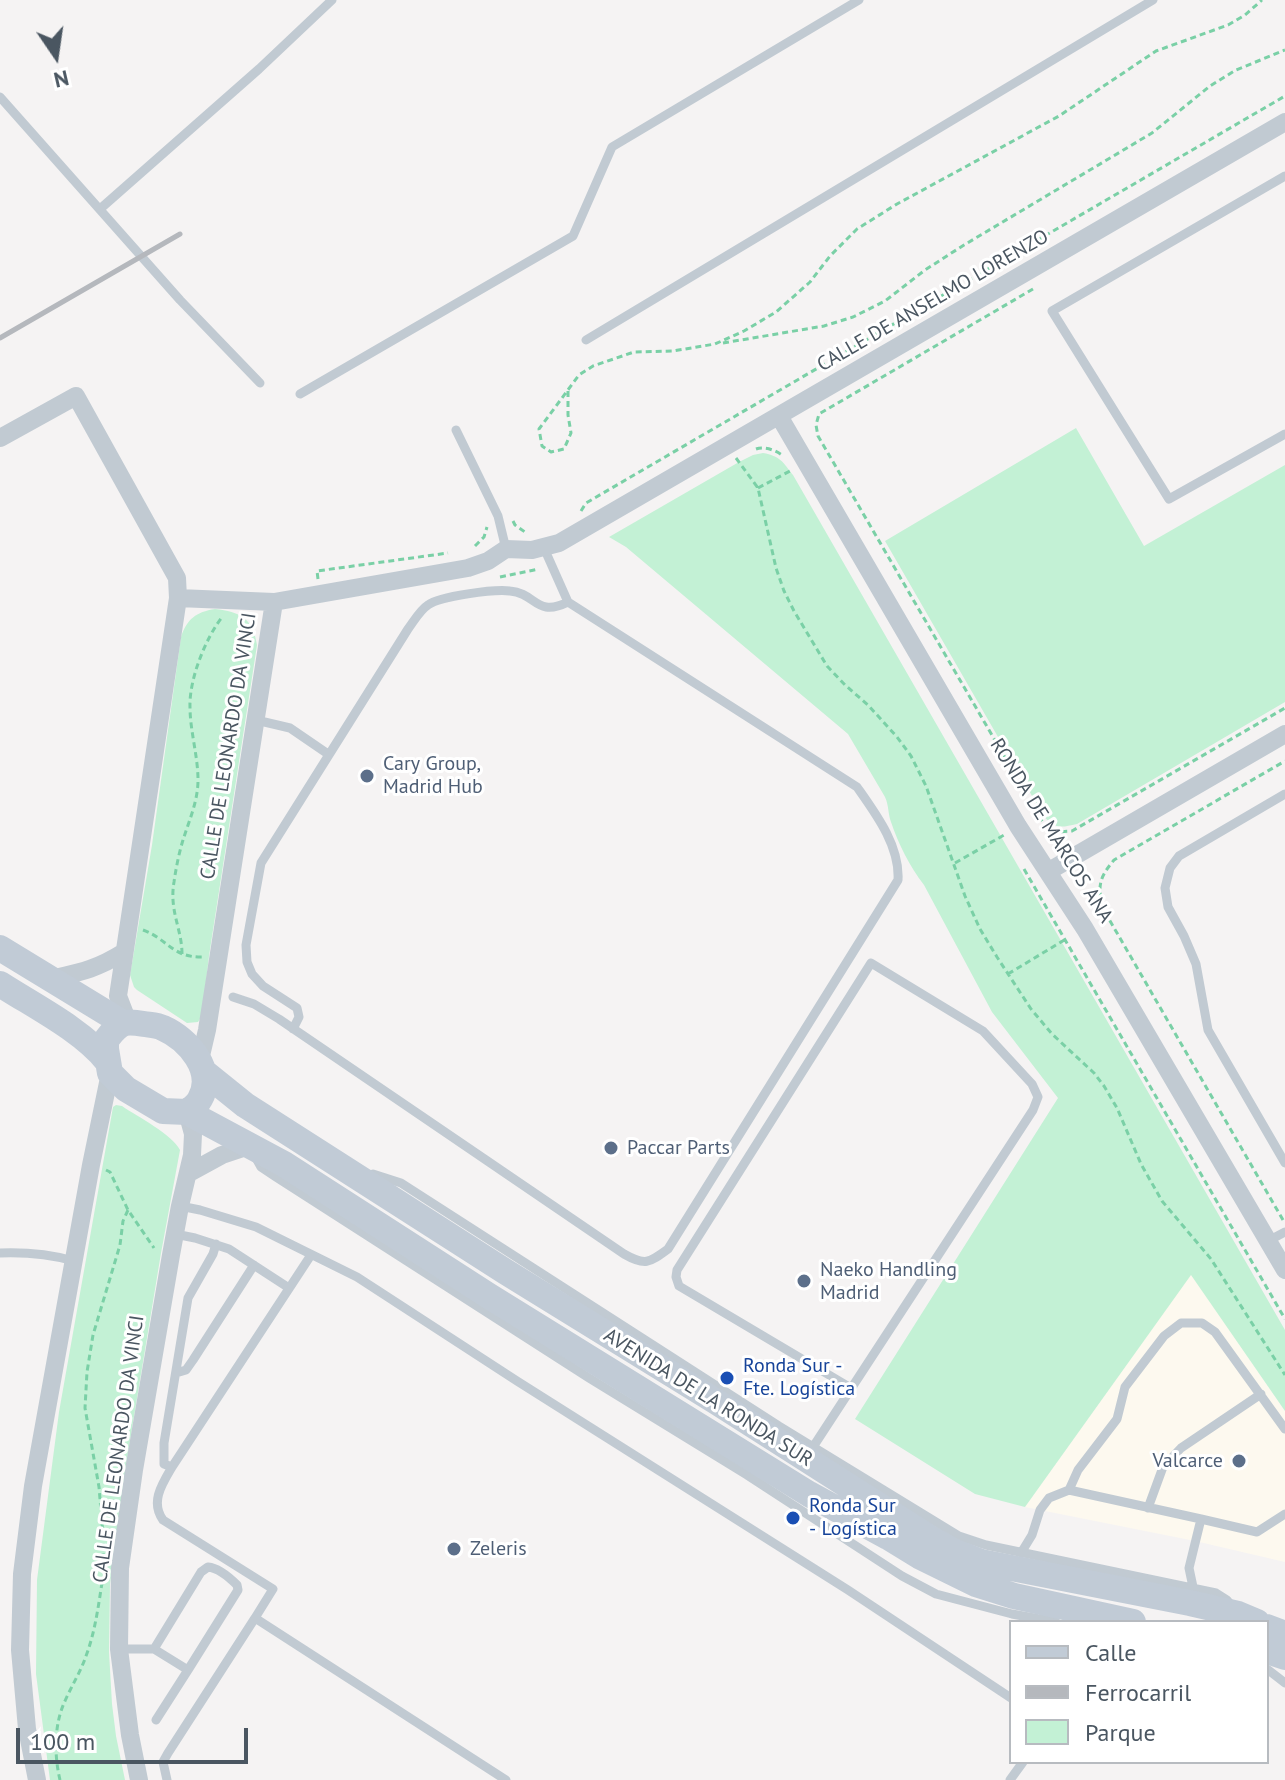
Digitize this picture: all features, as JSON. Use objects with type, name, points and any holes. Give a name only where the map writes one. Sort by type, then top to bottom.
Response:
[{"type":"main road","points":[[0,984],[97,1049],[126,1089],[163,1111],[187,1112],[199,1102],[205,1088],[202,1066],[179,1038],[161,1027],[126,1023],[50,979],[5,947]]},
{"type":"main road","points":[[109,1067],[106,1040],[115,1029],[126,1023]]},
{"type":"main road","name":"AVENIDA DE LA RONDA SUR","points":[[202,1066],[245,1105],[506,1272],[776,1432],[955,1552],[981,1562],[1247,1618]]},
{"type":"main road","name":"AVENIDA DE LA RONDA SUR","points":[[187,1112],[284,1164],[752,1468],[809,1494],[976,1584],[1014,1596],[1124,1620]]},
{"type":"street","name":"CALLE DE ANSELMO LORENZO","points":[[542,549],[559,543],[1285,122]]},
{"type":"street","points":[[0,438],[76,396],[177,578],[178,598],[118,996],[126,1023]]},
{"type":"street","name":"RONDA DE MARCOS ANA","points":[[779,416],[1010,813],[1093,942],[1285,1268]]},
{"type":"street","points":[[274,602],[468,568],[488,561],[506,549],[542,549]]},
{"type":"street","name":"CALLE DE LEONARDO DA VINCI","points":[[178,598],[274,602],[202,1066]]},
{"type":"street","points":[[1049,871],[1285,734]]},
{"type":"street","points":[[50,979],[103,965],[124,952]]},
{"type":"street","points":[[37,1780],[27,1729],[20,1650],[22,1574],[33,1486],[109,1067]]},
{"type":"street","name":"CALLE DE LEONARDO DA VINCI","points":[[139,1780],[119,1649],[120,1568],[175,1234],[189,1173],[193,1134],[187,1112]]},
{"type":"street","points":[[189,1173],[222,1155],[249,1146]]},
{"type":"lane","points":[[300,394],[573,236],[612,147],[859,0]]},
{"type":"lane","points":[[586,340],[1153,0]]},
{"type":"lane","points":[[100,209],[259,69],[326,2]]},
{"type":"lane","points":[[0,97],[180,300],[260,383]]},
{"type":"lane","points":[[1285,176],[1052,311],[1169,499],[1285,434]]},
{"type":"lane","points":[[456,430],[498,516],[506,549]]},
{"type":"lane","points":[[233,997],[254,1004],[293,1029],[624,1254],[638,1262],[651,1262],[668,1249],[898,880],[899,866],[880,819],[857,787],[568,602],[542,549]]},
{"type":"lane","points":[[293,1029],[299,1017],[297,1008],[263,986],[252,974],[247,962],[246,945],[261,863],[408,629],[427,605],[438,600],[485,592],[512,590],[544,607],[555,609],[568,602]]},
{"type":"lane","points":[[256,720],[290,728],[328,754]]},
{"type":"lane","points":[[1285,794],[1179,856],[1170,868],[1165,888],[1168,907],[1196,964],[1208,1030],[1285,1163]]},
{"type":"lane","points":[[813,1447],[1033,1110],[1038,1097],[1032,1084],[983,1031],[871,963],[677,1270],[676,1277],[679,1286],[851,1388]]},
{"type":"lane","points":[[180,1206],[256,1227],[357,1277],[848,1590],[1009,1697]]},
{"type":"lane","points":[[1268,1241],[1285,1232]]},
{"type":"lane","points":[[175,1234],[229,1249],[289,1288]]},
{"type":"lane","points":[[172,1467],[164,1464],[163,1455],[188,1298],[216,1244]]},
{"type":"lane","points":[[0,1253],[43,1254],[74,1261]]},
{"type":"lane","points":[[167,1780],[163,1762],[273,1589],[163,1520],[156,1504],[160,1489],[311,1255]]},
{"type":"lane","points":[[176,1373],[186,1370],[254,1265]]},
{"type":"lane","points":[[1069,1490],[1078,1470],[1117,1419],[1125,1387],[1164,1336],[1181,1323],[1202,1323],[1215,1332],[1285,1429]]},
{"type":"lane","points":[[1148,1508],[1163,1467],[1181,1448],[1261,1394]]},
{"type":"lane","points":[[776,1432],[813,1447],[959,1536],[1021,1553],[1216,1593],[1247,1618]]},
{"type":"lane","points":[[752,1468],[902,1576],[936,1594],[1045,1620]]},
{"type":"lane","points":[[1021,1553],[1032,1535],[1040,1510],[1049,1498],[1069,1490],[1257,1532],[1285,1514]]},
{"type":"lane","points":[[1193,1587],[1189,1568],[1201,1519]]},
{"type":"lane","points":[[154,1649],[201,1572],[213,1567],[233,1580],[238,1590],[156,1720]]},
{"type":"lane","points":[[255,1618],[506,1780]]},
{"type":"lane","points":[[119,1649],[154,1649],[188,1670]]},
{"type":"lane","points":[[1269,1671],[1285,1683]]},
{"type":"path","points":[[715,344],[776,312],[810,282],[857,229],[1059,116],[1156,51],[1228,25],[1262,0]]},
{"type":"path","points":[[568,391],[571,433],[564,449],[551,452],[542,446],[539,429],[579,375],[606,361],[634,352],[673,351],[824,326],[853,317],[885,301],[964,245],[1152,133],[1210,86],[1236,70],[1285,50]]},
{"type":"path","points":[[579,515],[586,503],[1285,96]]},
{"type":"path","points":[[1042,284],[819,414],[816,425],[818,436],[1046,828],[1055,832],[1072,831],[1285,708]]},
{"type":"path","points":[[750,452],[759,448],[771,449],[787,461]]},
{"type":"path","points":[[742,456],[737,458],[758,488],[776,568],[794,611],[827,666],[868,705],[911,756],[926,786],[980,929],[1031,1009],[1104,1086],[1162,1201],[1211,1259],[1285,1375]]},
{"type":"path","points":[[758,488],[793,468]]},
{"type":"path","points":[[495,578],[537,569],[542,549],[515,525],[508,510]]},
{"type":"path","points":[[466,550],[478,545],[488,525]]},
{"type":"path","points":[[320,593],[317,571],[451,553]]},
{"type":"path","points":[[182,954],[173,911],[173,884],[198,782],[189,704],[194,676],[208,640],[226,611],[227,599]]},
{"type":"path","points":[[954,863],[1004,835],[1010,845]]},
{"type":"path","points":[[1022,864],[1282,1309],[1285,1319]]},
{"type":"path","points":[[129,927],[149,932],[182,954],[218,958]]},
{"type":"path","points":[[1008,974],[1065,940]]},
{"type":"path","points":[[91,1165],[110,1172],[128,1210],[161,1253]]},
{"type":"path","points":[[103,1564],[99,1487],[85,1408],[87,1372],[93,1335],[128,1210]]},
{"type":"path","points":[[60,1780],[57,1731],[63,1704],[85,1660],[95,1629],[102,1579]]},
{"type":"shaded area","points":[[1191,1274],[1285,1411],[1285,1562],[1025,1507]]},
{"type":"green space","points":[[1076,428],[1144,546],[1285,465],[1285,702],[1077,824],[1062,827],[1054,825],[1043,815],[885,541]]},
{"type":"green space","points":[[763,453],[781,460],[793,475],[1285,1330],[1285,1411],[1191,1275],[1025,1507],[975,1494],[855,1419],[1058,1098],[992,1012],[905,855],[891,822],[885,797],[848,734],[626,547],[609,537],[739,462]]},
{"type":"green space","points":[[215,609],[244,618],[252,628],[257,645],[202,1016],[198,1022],[187,1023],[137,990],[130,975],[181,637],[193,617]]},
{"type":"green space","points":[[116,1105],[162,1132],[180,1150],[127,1459],[110,1584],[112,1704],[125,1780],[50,1780],[36,1674],[37,1580],[59,1412],[113,1107]]},
{"type":"railway","points":[[0,338],[180,234]]},
{"type":"place","name":"Cary Group, Madrid Hub","points":[[367,776]]},
{"type":"place","name":"Paccar Parts","points":[[611,1148]]},
{"type":"place","name":"Naeko Handling Madrid","points":[[804,1281]]},
{"type":"place","name":"Ronda Sur - Fte. Logística","points":[[727,1378]]},
{"type":"place","name":"Valcarce","points":[[1239,1461]]},
{"type":"place","name":"Ronda Sur - Logística","points":[[793,1518]]},
{"type":"place","name":"Zeleris","points":[[454,1549]]}]
